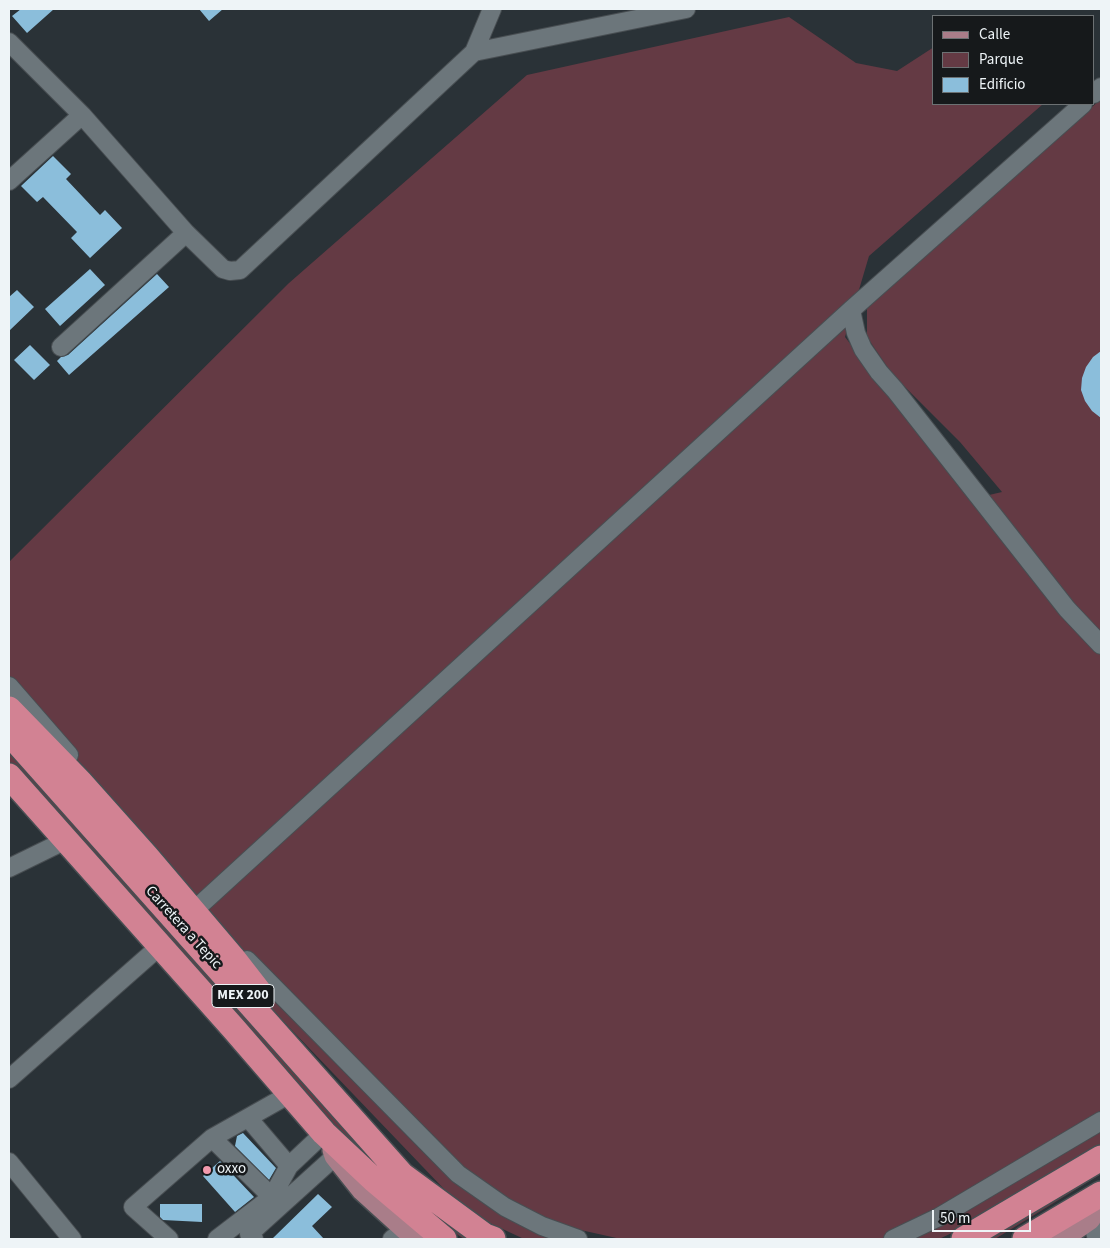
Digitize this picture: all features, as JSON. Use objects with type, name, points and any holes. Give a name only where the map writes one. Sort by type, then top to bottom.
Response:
[{"type":"highway","points":[[9,709],[81,783],[248,976],[356,1123]]},
{"type":"highway","name":"Carretera a Tepic","points":[[9,733],[402,1175],[486,1236],[493,1239]]},
{"type":"highway","name":"Carretera a Tepic","points":[[9,776],[290,1094],[405,1234],[444,1239]]},
{"type":"highway","points":[[9,796],[56,845],[128,909]]},
{"type":"highway","points":[[964,1239],[1101,1158]]},
{"type":"highway","points":[[1025,1239],[1095,1215]]},
{"type":"main road","points":[[1062,1239],[1095,1215]]},
{"type":"lane","points":[[9,42],[82,115],[186,233],[223,269],[230,271],[240,270],[474,52],[492,9]]},
{"type":"lane","points":[[474,52],[686,9]]},
{"type":"lane","points":[[200,905],[850,310],[1082,105]]},
{"type":"lane","points":[[9,180],[82,115]]},
{"type":"lane","points":[[61,347],[186,233]]},
{"type":"lane","points":[[850,310],[856,333],[863,349],[879,372],[1067,609],[1101,645]]},
{"type":"lane","points":[[9,686],[244,957],[458,1174],[505,1207],[542,1226],[578,1239]]},
{"type":"lane","points":[[9,868],[56,845]]},
{"type":"lane","points":[[9,1079],[160,946]]},
{"type":"lane","points":[[169,1239],[133,1207],[212,1138],[249,1119],[290,1094]]},
{"type":"lane","points":[[249,1119],[290,1166]]},
{"type":"lane","points":[[893,1239],[939,1217],[1101,1121]]},
{"type":"lane","points":[[212,1138],[272,1197]]},
{"type":"lane","points":[[217,1239],[272,1197],[290,1166],[332,1144]]},
{"type":"lane","points":[[254,1239],[249,1234],[332,1144]]},
{"type":"lane","points":[[9,1162],[72,1239]]},
{"type":"green space","points":[[789,17],[856,63],[897,71],[932,48],[932,105],[1042,105],[869,256],[845,337],[900,408],[989,495],[1002,492],[960,442],[892,374],[867,337],[867,307],[1101,99],[1101,1151],[1012,1205],[939,1239],[621,1239],[576,1229],[565,1239],[524,1239],[466,1212],[264,1001],[9,716],[9,562],[289,283],[527,75]]},
{"type":"green space","points":[[9,745],[366,1144],[484,1239],[464,1239],[428,1215],[357,1149],[12,766],[9,762]]},
{"type":"green space","points":[[1101,1164],[1101,1174],[995,1239],[975,1239]]},
{"type":"building","points":[[21,9],[54,9],[27,33],[12,16]]},
{"type":"building","points":[[199,9],[223,9],[209,21]]},
{"type":"building","points":[[53,156],[71,174],[66,179],[100,215],[105,210],[122,228],[90,258],[71,238],[77,232],[43,197],[37,202],[21,186]]},
{"type":"building","points":[[90,269],[105,285],[60,326],[45,309]]},
{"type":"building","points":[[157,274],[169,287],[69,375],[57,361],[61,357],[68,355]]},
{"type":"building","points":[[17,290],[34,307],[9,331],[9,297]]},
{"type":"building","points":[[30,345],[50,365],[34,380],[14,360]]},
{"type":"building","points":[[1101,351],[1101,418],[1092,411],[1085,401],[1081,390],[1082,378],[1086,367],[1093,357]]},
{"type":"building","points":[[243,1133],[276,1168],[269,1180],[235,1146],[237,1136]]},
{"type":"building","points":[[220,1161],[254,1197],[235,1212],[203,1176]]},
{"type":"building","points":[[318,1194],[332,1207],[312,1226],[324,1239],[272,1239]]},
{"type":"building","points":[[160,1204],[202,1204],[202,1222],[163,1220],[160,1217]]},
{"type":"place","name":"oxxo","points":[[207,1170]]}]
